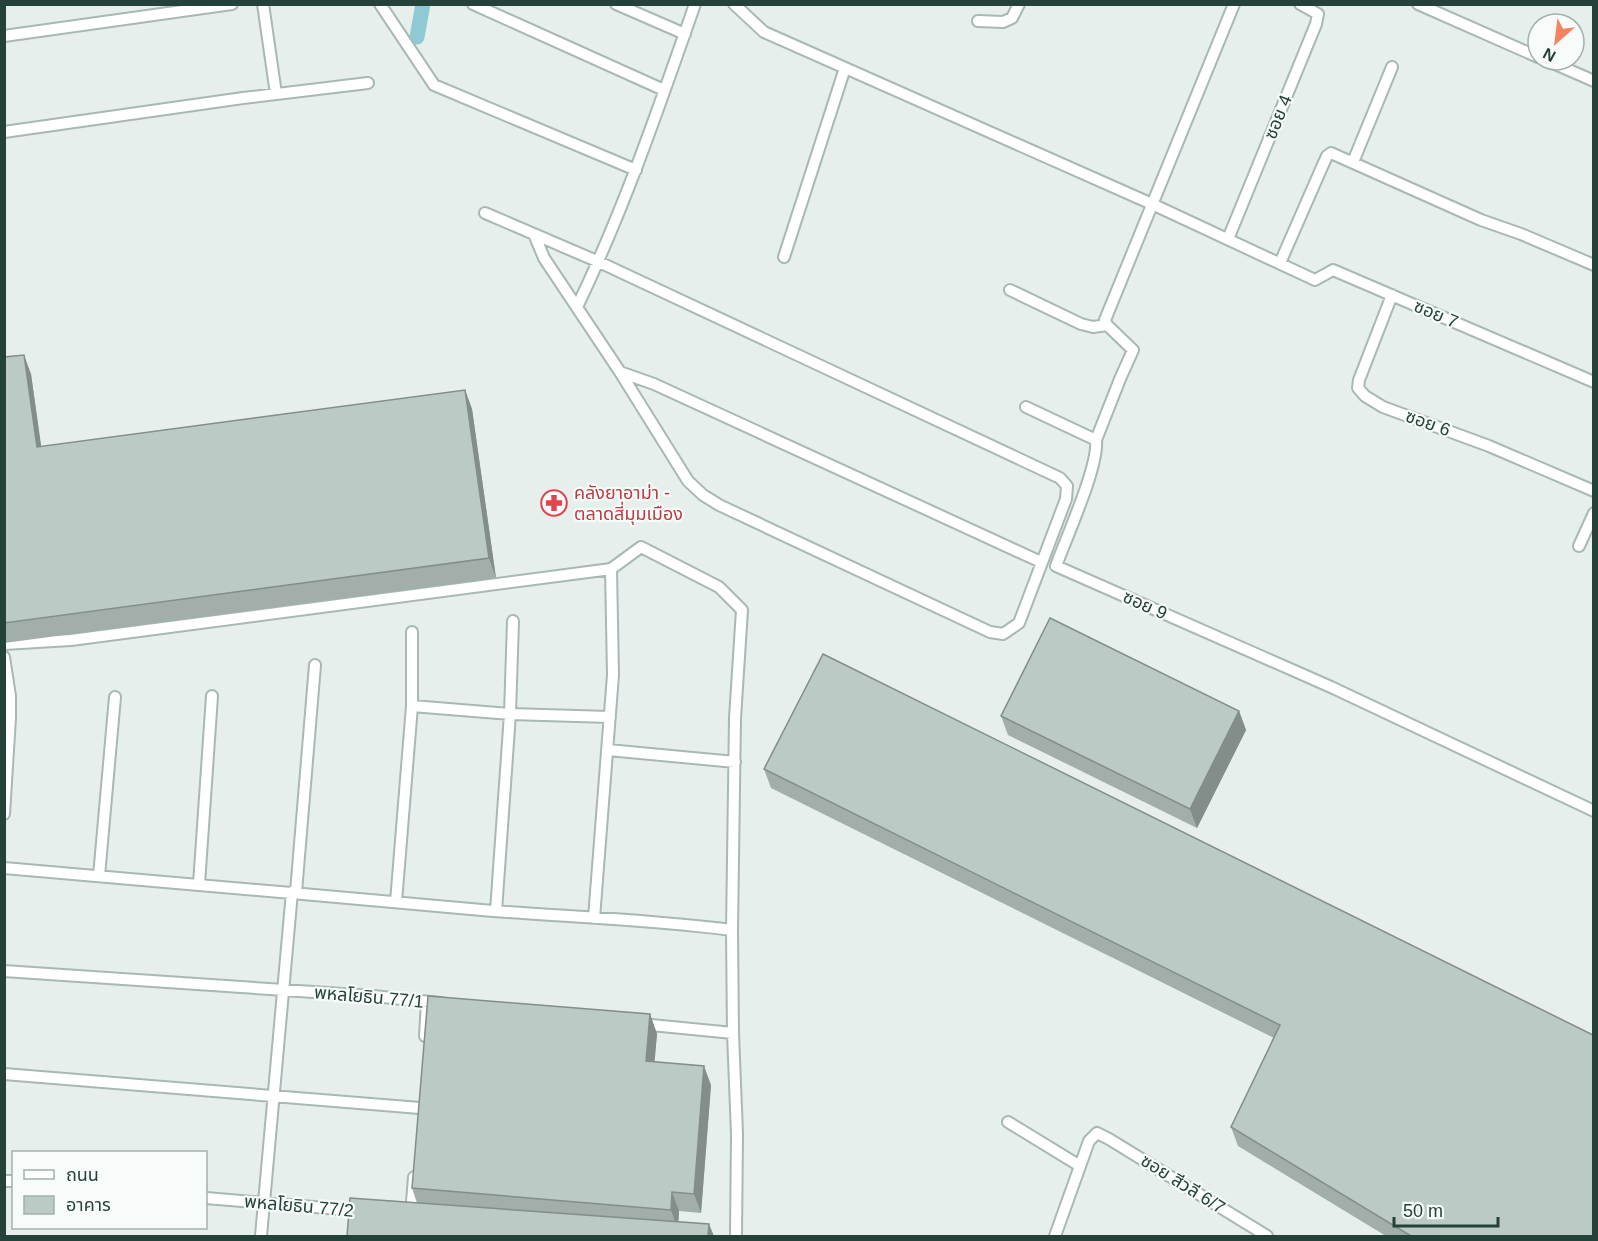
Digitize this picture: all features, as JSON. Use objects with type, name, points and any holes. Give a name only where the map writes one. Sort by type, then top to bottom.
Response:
[{"type":"street","points":[[4,36],[232,4]]},
{"type":"street","points":[[263,4],[276,94]]},
{"type":"street","points":[[380,4],[434,85],[636,170]]},
{"type":"street","points":[[473,4],[664,90]]},
{"type":"street","points":[[616,4],[685,34]]},
{"type":"street","points":[[577,307],[599,262],[636,170],[695,4]]},
{"type":"street","points":[[734,4],[764,32],[1280,263],[1327,156],[1331,153],[1481,220],[1521,234],[1593,265]]},
{"type":"street","points":[[978,21],[1003,22],[1012,18],[1019,4]]},
{"type":"street","points":[[1010,290],[1081,324],[1093,327],[1107,325],[1105,320],[1234,4]]},
{"type":"street","name":"ซอย 4","points":[[1228,239],[1316,24],[1318,14],[1300,4]]},
{"type":"street","points":[[1418,4],[1526,52]]},
{"type":"street","points":[[1353,162],[1392,67]]},
{"type":"street","points":[[784,257],[845,68]]},
{"type":"street","points":[[1573,72],[1593,81]]},
{"type":"street","points":[[4,132],[368,83]]},
{"type":"street","points":[[485,213],[534,234],[599,262],[1060,478],[1067,486],[1066,499],[1018,623],[1003,634],[990,632],[719,505],[703,495],[688,481],[620,372],[544,258],[534,234]]},
{"type":"street","name":"ซอย 7","points":[[1280,263],[1315,280],[1333,270],[1593,382]]},
{"type":"street","name":"ซอย 6","points":[[1392,295],[1359,380],[1358,388],[1365,396],[1383,406],[1489,446],[1593,491]]},
{"type":"street","name":"ซอย 9","points":[[1107,325],[1133,350],[1096,440],[1097,449],[1092,469],[1056,566],[1331,687],[1593,811]]},
{"type":"street","points":[[620,372],[654,384],[1041,562]]},
{"type":"street","points":[[1026,407],[1096,440]]},
{"type":"street","points":[[1579,546],[1593,513]]},
{"type":"street","points":[[4,644],[71,640],[611,569],[641,547],[718,587],[742,610],[735,718],[732,930],[737,1134],[736,1236]]},
{"type":"street","points":[[594,918],[613,675],[611,569]]},
{"type":"street","points":[[496,911],[510,714],[513,621]]},
{"type":"street","points":[[396,902],[412,706],[412,632]]},
{"type":"street","points":[[4,657],[10,696],[10,718],[4,814]]},
{"type":"street","points":[[261,1236],[266,1203],[315,665]]},
{"type":"street","points":[[199,884],[212,696]]},
{"type":"street","points":[[99,876],[115,697]]},
{"type":"street","points":[[412,706],[510,714],[610,717]]},
{"type":"street","points":[[608,750],[735,762]]},
{"type":"street","points":[[4,868],[732,930]]},
{"type":"street","name":"พหลโยธิน 77/1","points":[[4,971],[373,996],[451,1005]]},
{"type":"street","points":[[424,1049],[427,1002]]},
{"type":"street","points":[[628,1023],[733,1033]]},
{"type":"street","points":[[4,1074],[420,1108]]},
{"type":"street","points":[[419,1120],[421,1096]]},
{"type":"street","points":[[1008,1122],[1080,1166],[1055,1236]]},
{"type":"street","name":"ซอย สีวลี 6/7","points":[[1080,1166],[1089,1141],[1097,1134],[1109,1139],[1267,1236]]},
{"type":"street","points":[[415,1168],[406,1215],[423,1216]]},
{"type":"street","name":"พหลโยธิน 77/2","points":[[207,1198],[378,1213]]},
{"type":"building","points":[[24,355],[37,447],[465,390],[489,558],[4,623],[4,357]]},
{"type":"building","points":[[1050,618],[1239,711],[1190,809],[1001,716]]},
{"type":"building","points":[[823,654],[1593,1035],[1593,1236],[1411,1236],[1231,1127],[1280,1025],[764,769]]},
{"type":"building","points":[[428,996],[650,1014],[646,1061],[704,1066],[694,1194],[672,1192],[671,1210],[412,1188]]},
{"type":"building","points":[[350,1198],[709,1224],[708,1236],[347,1236]]},
{"type":"waterway","points":[[417,37],[423,4]]},
{"type":"place","name":"คลังยาอาม่า - ตลาดสี่มุมเมือง","points":[[554,503]]}]
